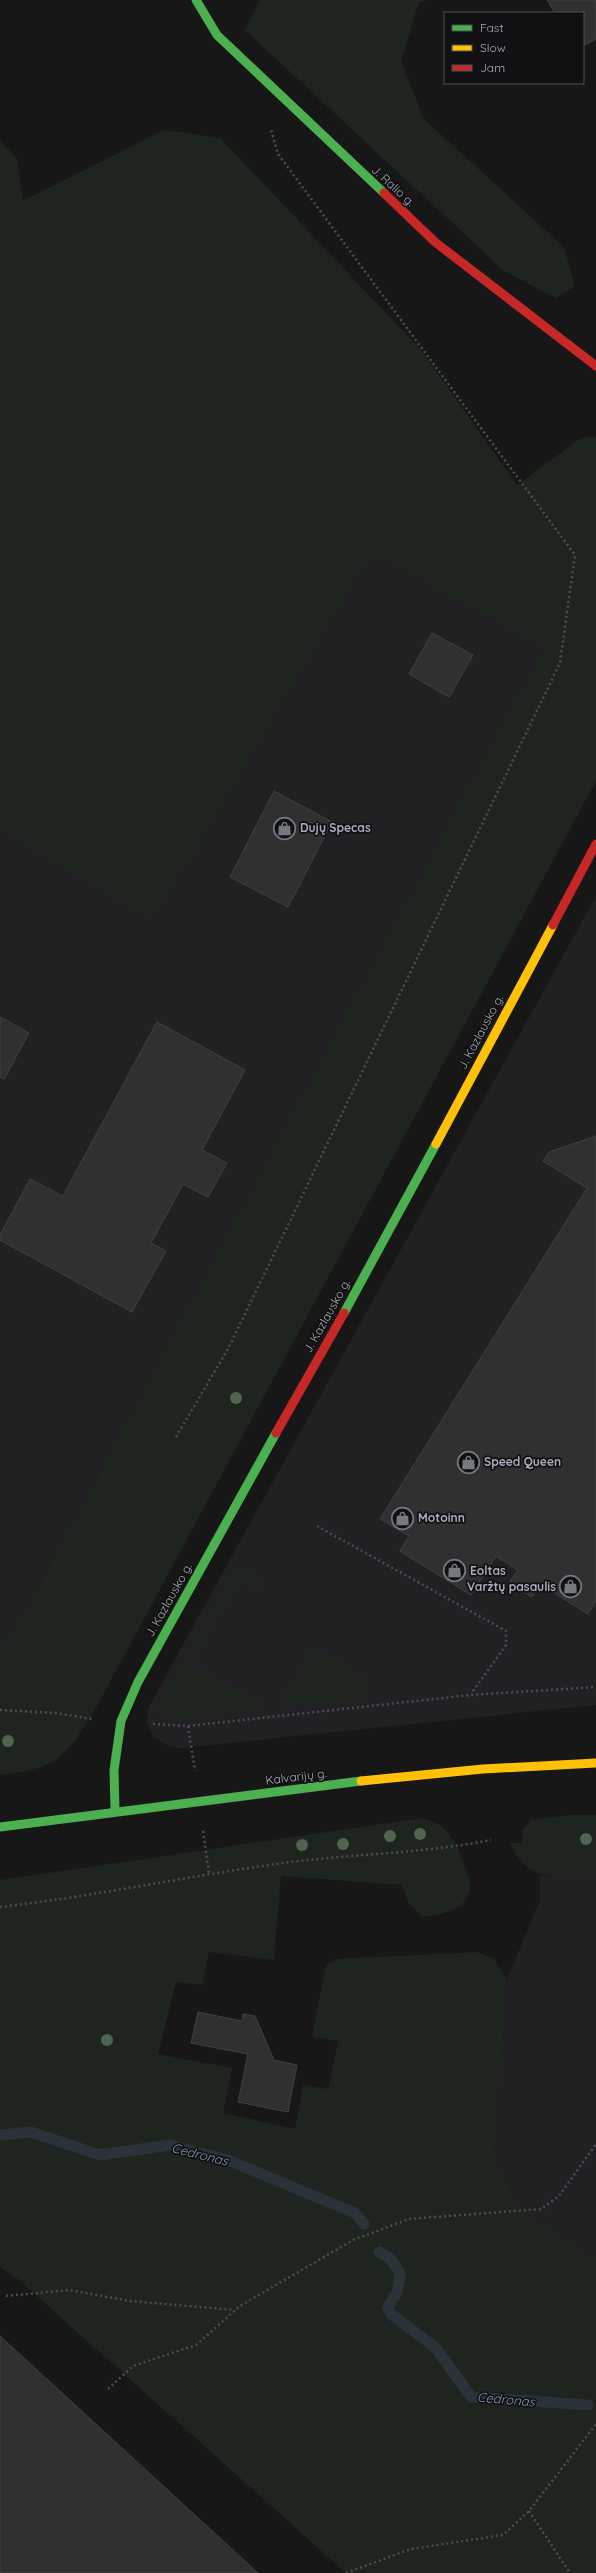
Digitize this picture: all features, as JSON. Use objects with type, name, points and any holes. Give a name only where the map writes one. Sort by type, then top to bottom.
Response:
[{"type":"street","name":"J. Ralio g.","points":[[196,0],[217,35],[435,242],[596,366]]},
{"type":"street","name":"J. Kazlausko g.","points":[[115,1811],[114,1770],[121,1721],[138,1682],[388,1230],[596,844]]},
{"type":"street","name":"Kalvarijų g.","points":[[0,1827],[115,1811],[483,1769],[596,1763]]},
{"type":"path","points":[[176,1437],[228,1349],[560,662],[575,555],[278,154],[269,124]]},
{"type":"path","points":[[317,1526],[506,1631],[506,1645],[470,1695]]},
{"type":"path","points":[[151,1723],[188,1726],[470,1695],[596,1687]]},
{"type":"path","points":[[0,1710],[55,1713],[87,1718]]},
{"type":"path","points":[[188,1726],[191,1742]]},
{"type":"path","points":[[0,1907],[63,1900],[209,1874],[292,1862],[451,1848],[491,1840]]},
{"type":"path","points":[[206,1849],[209,1874]]},
{"type":"path","points":[[108,2389],[133,2366],[196,2345],[234,2310],[353,2240],[409,2219],[541,2209],[559,2196],[596,2144]]},
{"type":"path","points":[[6,2296],[69,2290],[130,2302],[234,2310]]},
{"type":"path","points":[[346,2573],[411,2548],[503,2535],[529,2511],[596,2424]]},
{"type":"path","points":[[529,2511],[570,2573]]},
{"type":"shaded area","points":[[260,0],[427,0],[419,2],[401,61],[424,119],[564,247],[575,286],[556,298],[504,271],[245,30]]},
{"type":"shaded area","points":[[164,130],[220,138],[421,350],[517,485],[581,438],[596,437],[596,781],[97,1706],[77,1737],[60,1757],[37,1768],[0,1775],[0,1640],[10,1639],[544,648],[384,559],[366,561],[199,844],[148,915],[19,840],[0,832],[0,141],[17,158],[23,201]]},
{"type":"shaded area","points":[[384,559],[544,648],[10,1639],[0,1640],[0,832],[19,840],[199,844],[366,561]]},
{"type":"shaded area","points":[[596,896],[596,1705],[180,1748],[166,1745],[152,1735],[147,1723],[148,1708]]},
{"type":"shaded area","points":[[237,1567],[261,1580],[257,1588],[239,1579],[190,1665],[269,1708],[174,1719],[157,1711]]},
{"type":"shaded area","points":[[314,1647],[368,1682],[361,1699],[279,1707]]},
{"type":"shaded area","points":[[569,1815],[596,1815],[596,1876],[557,1876],[546,1875],[535,1871],[525,1865],[517,1856],[510,1843],[522,1843],[523,1830],[532,1820]]},
{"type":"shaded area","points":[[422,1818],[444,1828],[457,1846],[470,1882],[469,1892],[461,1905],[446,1913],[421,1916],[408,1902],[402,1885],[281,1876],[274,1960],[209,1952],[202,1985],[176,1982],[158,2054],[232,2068],[223,2113],[295,2129],[303,2085],[328,2089],[338,2041],[312,2037],[326,1965],[336,1959],[476,1952],[493,1958],[507,1979],[502,2058],[493,2148],[518,2208],[596,2260],[596,2573],[346,2573],[19,2280],[0,2267],[0,1880]]},
{"type":"shaded area","points":[[540,1876],[596,1876],[596,2260],[518,2208],[493,2148],[502,2058],[507,1979],[540,1900]]},
{"type":"building","points":[[547,0],[596,0],[596,39],[584,45],[584,12],[554,12]]},
{"type":"building","points":[[432,633],[473,655],[449,697],[409,674]]},
{"type":"building","points":[[274,791],[332,822],[288,907],[230,877]]},
{"type":"building","points":[[0,1017],[29,1033],[4,1079],[0,1077]]},
{"type":"building","points":[[157,1022],[245,1070],[202,1150],[227,1163],[208,1197],[183,1184],[151,1243],[166,1251],[132,1312],[0,1240],[0,1235],[30,1179],[63,1196]]},
{"type":"building","points":[[596,1136],[596,1601],[588,1614],[540,1584],[532,1597],[509,1583],[518,1570],[496,1556],[471,1595],[400,1551],[409,1536],[380,1519],[587,1188],[543,1161],[549,1152]]},
{"type":"building","points":[[198,2012],[242,2021],[243,2014],[255,2016],[274,2060],[297,2065],[288,2112],[238,2102],[248,2054],[191,2043]]},
{"type":"building","points":[[0,2336],[258,2573],[0,2573]]},
{"type":"waterway","name":"Cedronas","points":[[0,2135],[31,2132],[100,2155],[170,2145],[228,2160],[355,2213],[364,2224]]},
{"type":"waterway","name":"Cedronas","points":[[379,2252],[392,2260],[400,2274],[397,2292],[388,2307],[391,2314],[436,2348],[471,2397],[588,2405]]},
{"type":"traffic: fast","points":[[196,0],[217,35],[384,193]]},
{"type":"traffic: fast","points":[[344,1313],[436,1144]]},
{"type":"traffic: fast","points":[[115,1811],[114,1770],[121,1721],[138,1682],[276,1433]]},
{"type":"traffic: fast","points":[[0,1827],[361,1781]]},
{"type":"traffic: slow","points":[[436,1144],[553,925]]},
{"type":"traffic: slow","points":[[361,1781],[483,1769],[596,1763]]},
{"type":"traffic: jam","points":[[384,193],[435,242],[596,366]]},
{"type":"traffic: jam","points":[[553,925],[596,844]]},
{"type":"traffic: jam","points":[[276,1433],[344,1313]]},
{"type":"place","name":"Dujų Specas","points":[[285,828]]},
{"type":"place","name":"Speed Queen","points":[[468,1462]]},
{"type":"place","name":"Motoinn","points":[[402,1518]]},
{"type":"place","name":"Eoltas","points":[[454,1571]]},
{"type":"place","name":"Varžtų pasaulis","points":[[571,1587]]}]
